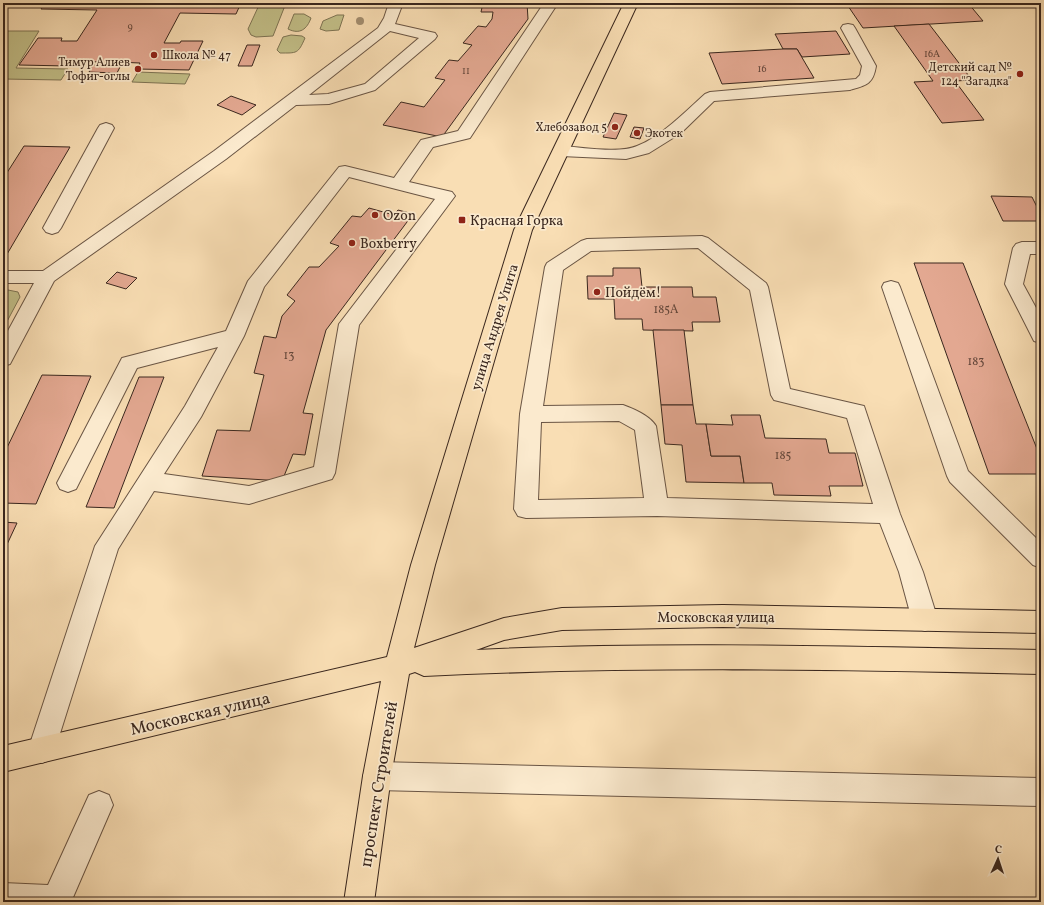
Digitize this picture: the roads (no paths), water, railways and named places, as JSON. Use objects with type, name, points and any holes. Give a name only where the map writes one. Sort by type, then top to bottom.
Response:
[{"type":"main road","name":"улица Андрея Упита","points":[[397,666],[424,565],[523,230],[631,3]]},
{"type":"main road","name":"Московская улица","points":[[3,759],[397,666],[504,629],[562,619],[723,616],[1041,622]]},
{"type":"main road","name":"Московская улица","points":[[397,666],[507,659],[744,656],[1041,662]]},
{"type":"main road","name":"проспект Строителей","points":[[359,902],[377,776],[397,666]]},
{"type":"lane","points":[[3,359],[47,277],[220,155],[383,31],[391,18],[396,3]]},
{"type":"lane","points":[[399,183],[427,143],[464,135],[551,3]]},
{"type":"lane","points":[[292,100],[329,99],[370,87],[430,36],[386,26]]},
{"type":"lane","points":[[561,151],[626,154],[643,150],[675,130],[710,97],[850,85],[861,82],[868,76],[869,66],[848,28]]},
{"type":"lane","points":[[52,228],[106,128]]},
{"type":"lane","points":[[42,750],[107,546],[193,411],[234,336],[255,285],[345,171],[399,183],[446,196],[349,324],[324,473],[249,495],[149,481]]},
{"type":"lane","points":[[888,514],[657,507],[526,509],[531,414],[554,267],[587,245],[702,242],[759,287],[781,394],[856,412],[888,514],[911,572],[925,620]]},
{"type":"lane","points":[[1041,248],[1022,248],[1014,284],[1041,336]]},
{"type":"lane","points":[[3,277],[47,277]]},
{"type":"lane","points":[[892,287],[958,476],[1041,558]]},
{"type":"lane","points":[[68,483],[129,363],[234,336]]},
{"type":"lane","points":[[531,414],[623,413],[645,426],[657,507]]},
{"type":"lane","points":[[377,776],[1041,792]]},
{"type":"lane","points":[[3,898],[56,901],[99,805]]},
{"type":"place","name":"Школа № 47","points":[[154,55]]},
{"type":"place","name":"Тимур Алиев Тофиг-оглы","points":[[138,69]]},
{"type":"place","name":"Детский сад № 124 \"Загадка\"","points":[[1020,74]]},
{"type":"place","name":"Хлебозавод 5","points":[[615,127]]},
{"type":"place","name":"Экотек","points":[[637,133]]},
{"type":"place","name":"Ozon","points":[[375,215]]},
{"type":"place","name":"Красная Горка","points":[[462,220]]},
{"type":"place","name":"Boxberry","points":[[352,243]]},
{"type":"place","name":"Пойдём!","points":[[597,292]]}]
